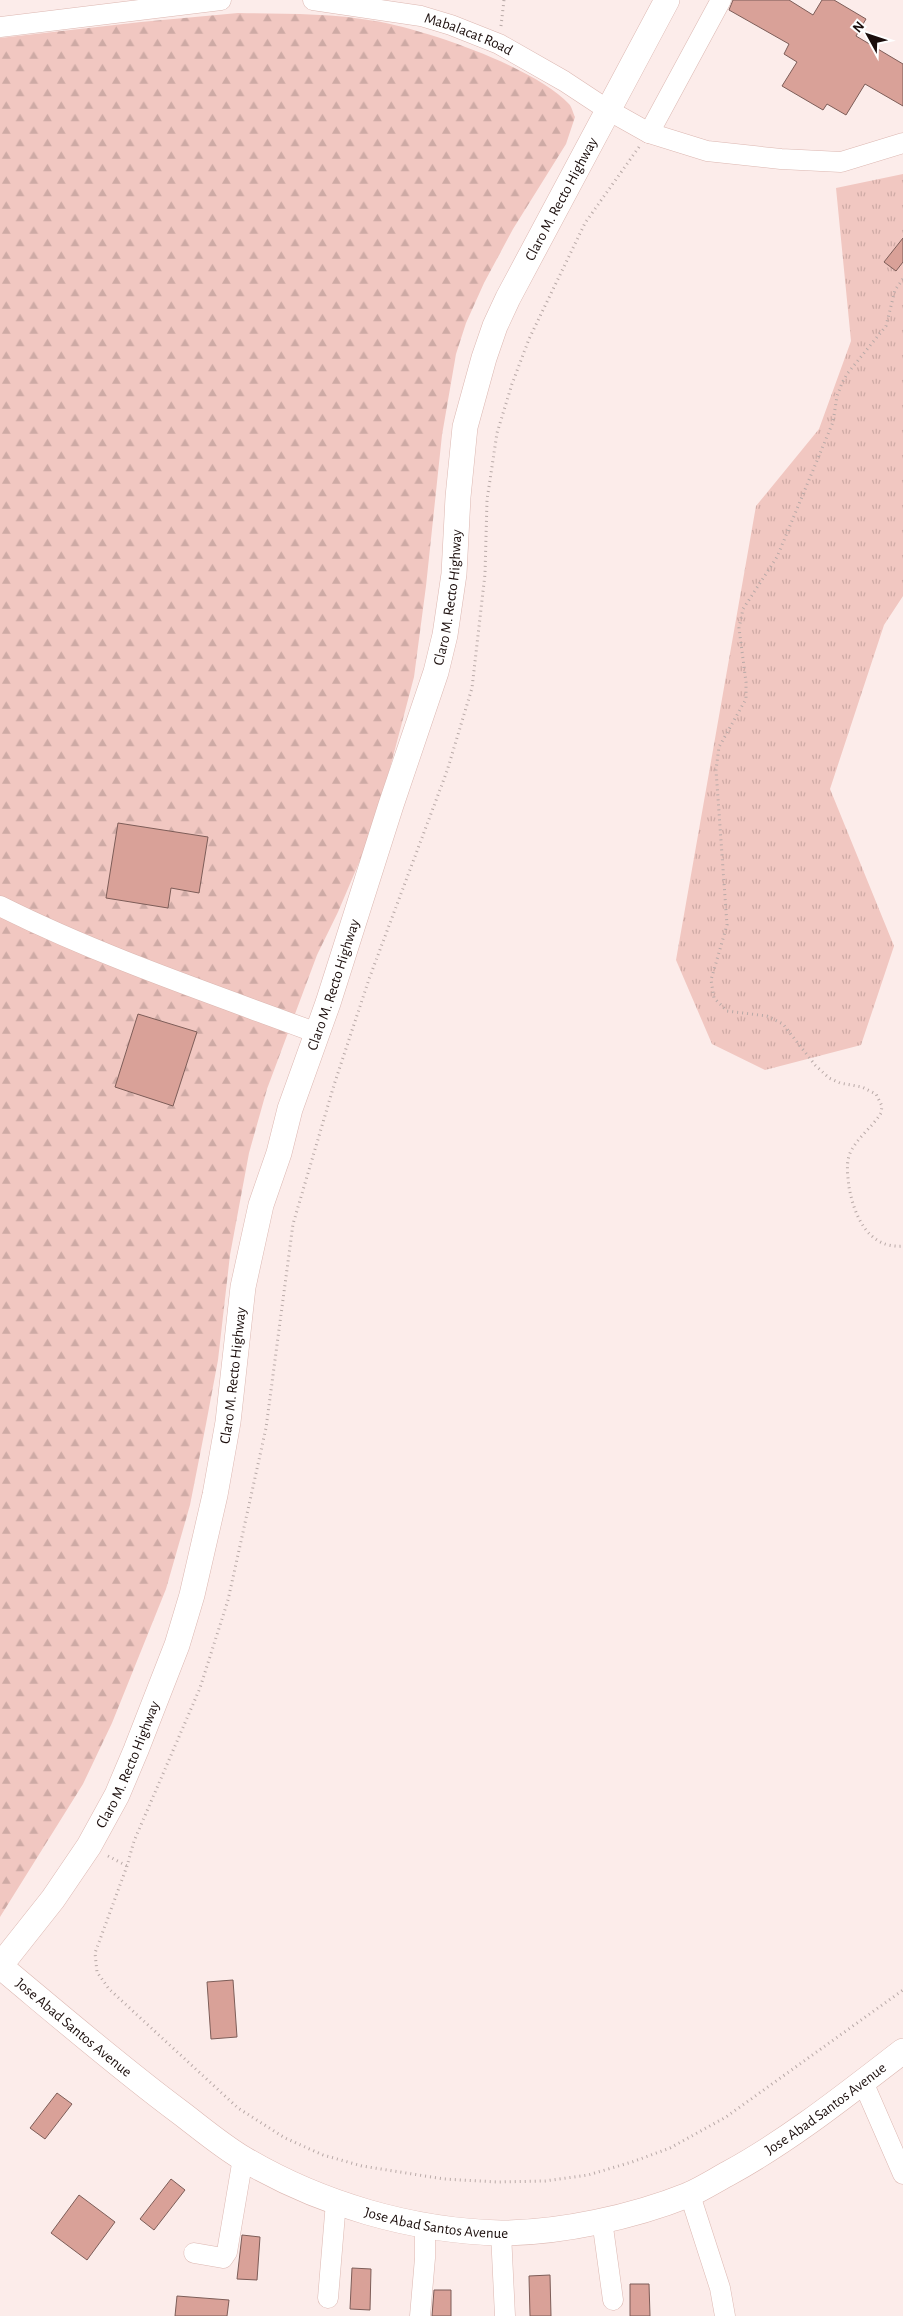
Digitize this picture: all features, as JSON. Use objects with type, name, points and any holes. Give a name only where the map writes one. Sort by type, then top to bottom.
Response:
[{"type":"main road","name":"Claro M. Recto Highway","points":[[0,1966],[53,1899],[89,1846],[125,1777],[177,1645],[199,1569],[216,1486],[228,1422],[243,1287],[261,1205],[279,1153],[290,1109],[328,1003],[388,814],[436,672],[450,603],[465,427],[484,358],[495,326],[508,298],[667,0]]},
{"type":"main road","name":"Jose Abad Santos Avenue","points":[[0,1966],[156,2094],[243,2158],[307,2191],[377,2214],[425,2224],[501,2233],[548,2230],[602,2220],[641,2211],[690,2195],[752,2160],[863,2082],[903,2051]]},
{"type":"street","points":[[0,27],[221,0]]},
{"type":"street","name":"Mabalacat Road","points":[[313,0],[422,16],[499,44],[649,133],[707,151],[780,159],[841,162],[903,143]]},
{"type":"street","points":[[649,133],[721,0]]},
{"type":"street","points":[[0,906],[43,927],[161,977],[316,1033]]},
{"type":"street","points":[[863,2082],[903,2174]]},
{"type":"street","points":[[194,2254],[223,2258],[227,2252],[243,2158]]},
{"type":"street","points":[[690,2195],[720,2288],[725,2316]]},
{"type":"street","points":[[328,2298],[336,2202]]},
{"type":"street","points":[[602,2220],[613,2300]]},
{"type":"street","points":[[420,2316],[425,2258],[425,2224]]},
{"type":"street","points":[[501,2233],[506,2316]]},
{"type":"path","points":[[499,44],[504,0]]},
{"type":"path","points":[[649,133],[585,223],[530,339],[512,384],[497,433],[487,500],[485,574],[472,688],[446,771],[369,979],[334,1085],[293,1224],[266,1428],[228,1600],[200,1688],[134,1841],[128,1866],[99,1941],[95,1962],[97,1972],[109,1989],[216,2088],[238,2108],[286,2138],[323,2155],[362,2166],[444,2179],[498,2182],[545,2181],[588,2175],[670,2148],[726,2117],[903,1990]]},
{"type":"path","points":[[903,279],[895,290],[886,326],[842,383],[837,396],[833,422],[777,558],[767,576],[749,598],[743,609],[739,628],[746,682],[746,699],[719,746],[717,758],[717,790],[727,925],[711,980],[714,998],[727,1011],[768,1016],[783,1024],[792,1033],[814,1065],[829,1078],[840,1083],[870,1089],[880,1100],[881,1113],[849,1155],[847,1174],[853,1208],[864,1227],[886,1245],[903,1246]]},
{"type":"green space","points":[[238,13],[307,14],[341,17],[375,21],[421,32],[478,52],[531,77],[553,90],[569,104],[575,117],[566,144],[513,229],[484,283],[466,323],[456,354],[442,435],[414,677],[385,787],[361,858],[317,955],[267,1089],[249,1153],[230,1255],[218,1360],[206,1424],[190,1505],[166,1589],[112,1723],[83,1784],[0,1917],[0,38]]},
{"type":"green space","points":[[903,174],[903,596],[884,625],[830,789],[894,946],[861,1045],[765,1070],[712,1044],[676,960],[756,506],[819,429],[851,341],[836,188]]},
{"type":"building","points":[[733,0],[789,0],[813,15],[822,0],[834,0],[866,19],[856,36],[903,64],[903,106],[865,84],[846,115],[827,104],[823,110],[782,86],[797,62],[784,54],[789,44],[729,10]]},
{"type":"building","points":[[903,238],[903,262],[896,271],[884,262]]},
{"type":"building","points":[[118,823],[208,837],[199,893],[171,888],[168,908],[106,898]]},
{"type":"building","points":[[138,1014],[197,1032],[173,1106],[115,1087]]},
{"type":"building","points":[[233,1980],[237,2037],[211,2039],[207,1982]]},
{"type":"building","points":[[57,2093],[72,2104],[45,2139],[30,2128]]},
{"type":"building","points":[[171,2179],[185,2190],[154,2230],[140,2219]]},
{"type":"building","points":[[79,2195],[115,2222],[87,2260],[51,2233]]},
{"type":"building","points":[[242,2235],[260,2237],[257,2280],[237,2279]]},
{"type":"building","points":[[352,2268],[371,2269],[370,2310],[350,2309]]},
{"type":"building","points":[[550,2275],[551,2316],[530,2316],[529,2276]]},
{"type":"building","points":[[630,2284],[649,2284],[650,2316],[630,2316]]},
{"type":"building","points":[[434,2290],[451,2290],[451,2316],[432,2316]]},
{"type":"building","points":[[177,2296],[229,2300],[227,2316],[175,2316]]}]
